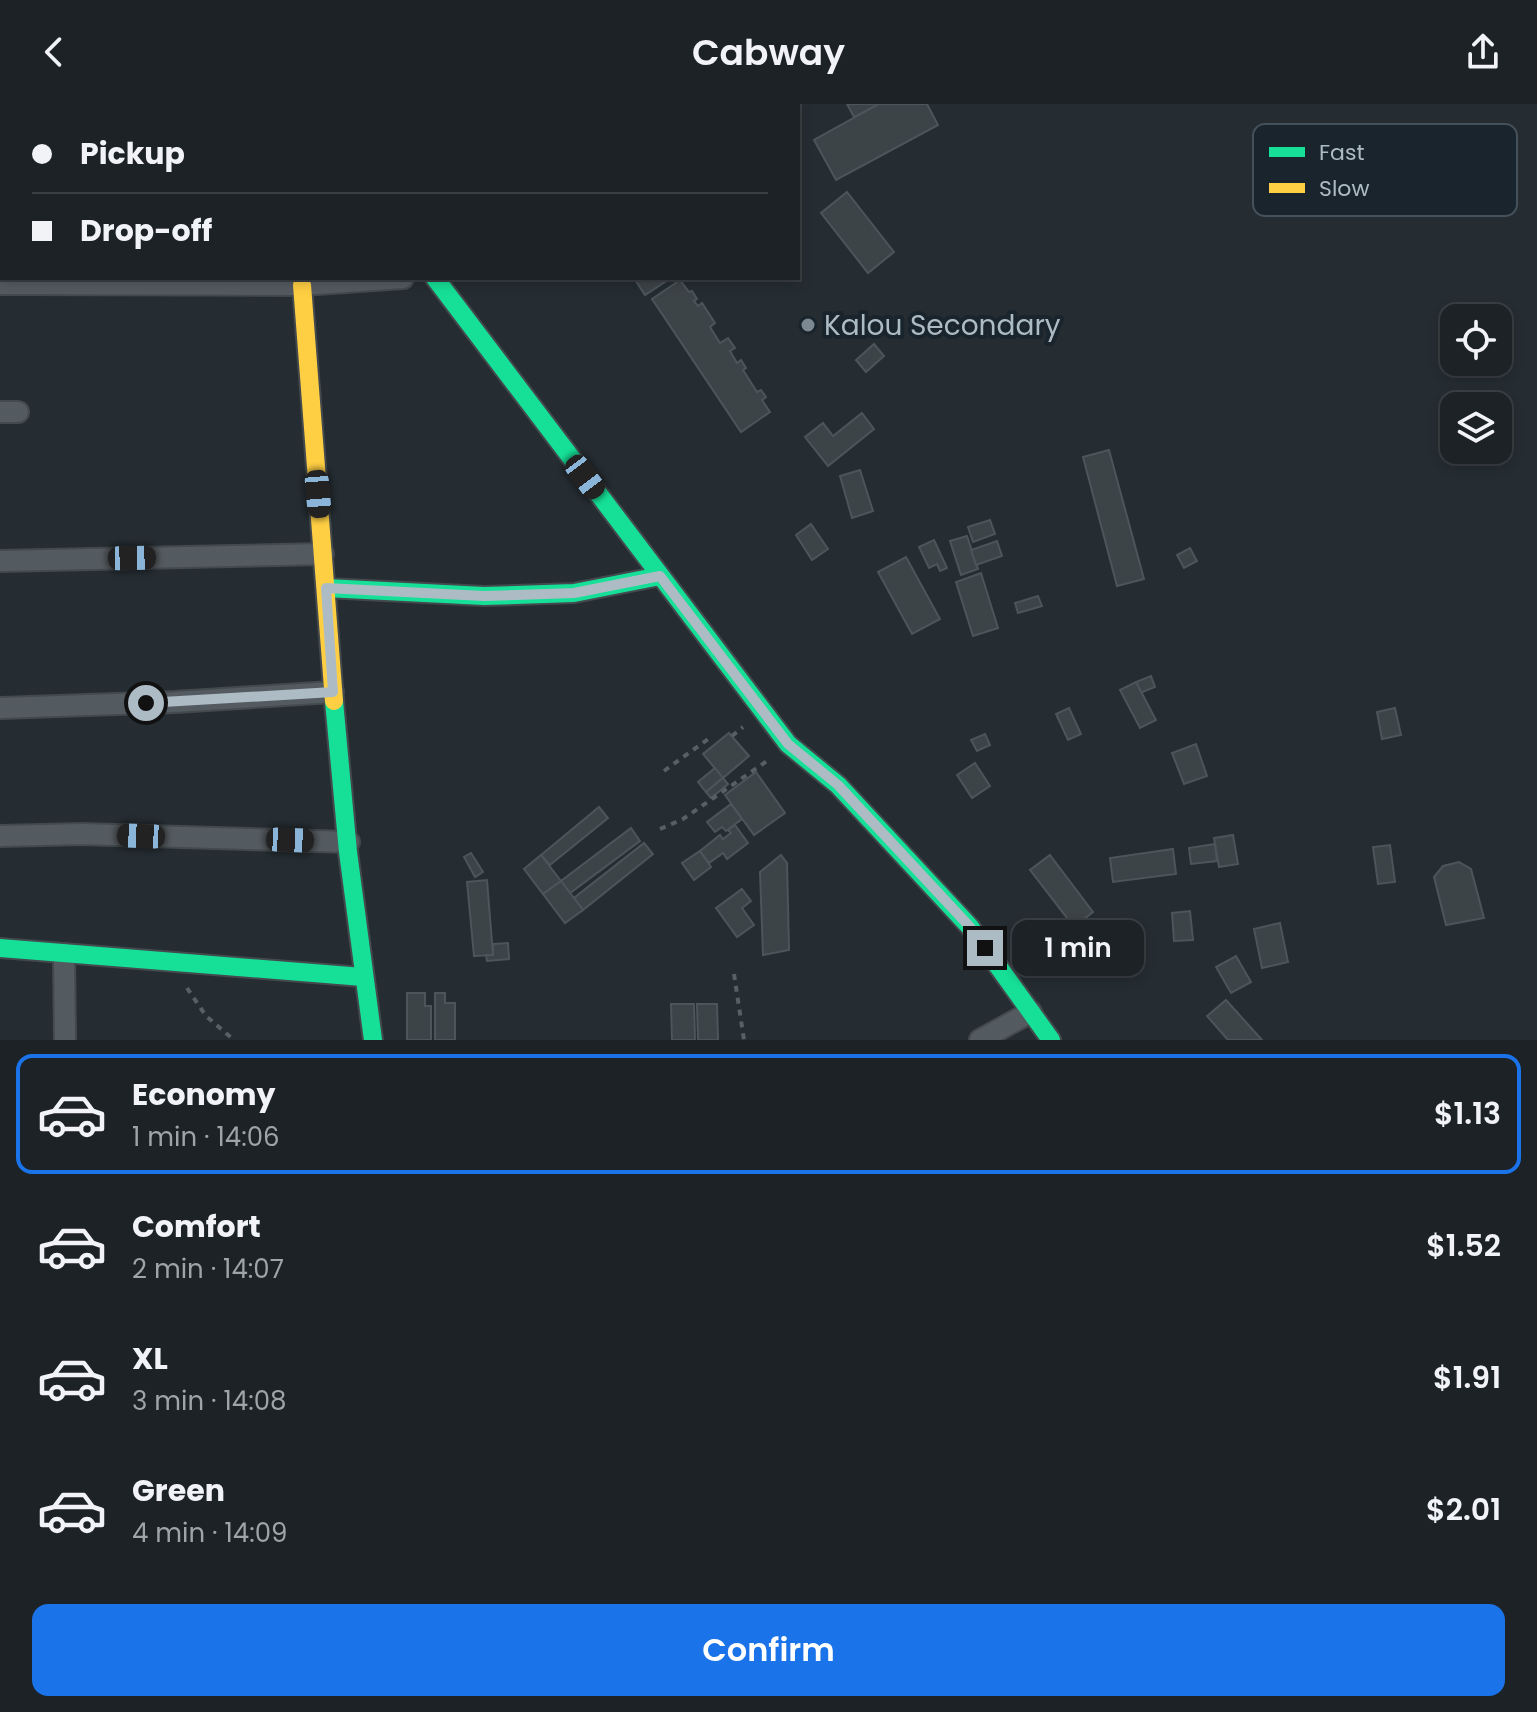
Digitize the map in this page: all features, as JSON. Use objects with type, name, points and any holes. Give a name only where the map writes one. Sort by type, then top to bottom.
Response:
[{"type":"street","points":[[0,284],[302,285],[374,280]]},
{"type":"street","points":[[437,280],[788,744],[838,785],[970,927],[1051,1040]]},
{"type":"street","points":[[302,285],[333,692],[363,977],[373,1040]]},
{"type":"street","points":[[0,561],[323,554]]},
{"type":"street","points":[[326,588],[484,596],[529,595],[574,593],[660,576]]},
{"type":"street","points":[[0,708],[175,702],[333,692]]},
{"type":"street","points":[[0,836],[82,834],[349,842]]},
{"type":"street","points":[[0,948],[363,977]]},
{"type":"street","points":[[64,954],[65,1040]]},
{"type":"street","points":[[980,1040],[1031,1012]]},
{"type":"path","points":[[732,736],[744,727]]},
{"type":"path","points":[[664,771],[711,737]]},
{"type":"path","points":[[660,829],[683,819],[772,758]]},
{"type":"path","points":[[171,962],[206,1016],[234,1040]]},
{"type":"path","points":[[734,974],[744,1040]]},
{"type":"building","points":[[847,104],[879,104],[854,117]]},
{"type":"building","points":[[879,104],[927,104],[938,125],[836,180],[814,140]]},
{"type":"building","points":[[847,192],[894,252],[868,273],[821,213]]},
{"type":"building","points":[[635,280],[668,280],[645,295]]},
{"type":"building","points":[[680,280],[689,292],[692,291],[698,306],[702,303],[715,323],[710,327],[720,343],[728,338],[735,348],[730,351],[737,363],[741,360],[746,368],[743,370],[757,392],[761,390],[766,397],[762,400],[770,412],[741,432],[652,299]]},
{"type":"building","points":[[874,344],[884,356],[866,372],[856,360]]},
{"type":"building","points":[[862,413],[874,429],[828,466],[805,437],[823,423],[833,436]]},
{"type":"building","points":[[1109,450],[1144,579],[1117,586],[1083,457]]},
{"type":"building","points":[[860,470],[873,511],[852,518],[840,476]]},
{"type":"building","points":[[990,520],[995,534],[973,542],[968,527]]},
{"type":"building","points":[[811,524],[828,549],[812,560],[796,535]]},
{"type":"building","points":[[967,536],[978,569],[961,575],[950,541]]},
{"type":"building","points":[[934,540],[947,568],[940,571],[937,564],[929,568],[919,547]]},
{"type":"building","points":[[997,541],[1002,556],[976,565],[971,550]]},
{"type":"building","points":[[1190,548],[1197,561],[1184,568],[1177,555]]},
{"type":"building","points":[[906,557],[940,619],[912,634],[878,572]]},
{"type":"building","points":[[981,573],[998,628],[973,636],[956,582]]},
{"type":"building","points":[[1038,596],[1042,606],[1018,613],[1015,603]]},
{"type":"building","points":[[1151,676],[1155,687],[1140,693],[1136,682]]},
{"type":"building","points":[[1136,682],[1156,720],[1140,728],[1120,690]]},
{"type":"building","points":[[1069,708],[1081,734],[1068,740],[1056,714]]},
{"type":"building","points":[[1395,708],[1401,735],[1382,739],[1377,712]]},
{"type":"building","points":[[729,733],[749,756],[723,778],[703,754]]},
{"type":"building","points":[[985,734],[990,745],[977,751],[971,740]]},
{"type":"building","points":[[1196,744],[1207,776],[1184,784],[1172,753]]},
{"type":"building","points":[[975,763],[990,786],[972,798],[957,775]]},
{"type":"building","points":[[715,768],[723,778],[706,792],[698,782]]},
{"type":"building","points":[[756,772],[785,813],[754,835],[725,795]]},
{"type":"building","points":[[723,778],[728,784],[711,798],[706,792]]},
{"type":"building","points":[[731,804],[742,819],[726,831],[722,827],[715,832],[707,822]]},
{"type":"building","points":[[599,807],[608,818],[550,865],[541,855]]},
{"type":"building","points":[[735,825],[748,843],[727,859],[723,853],[709,863],[700,851],[720,835],[723,839]]},
{"type":"building","points":[[631,828],[640,841],[570,893],[561,881]]},
{"type":"building","points":[[1233,835],[1238,864],[1219,867],[1214,838]]},
{"type":"building","points":[[644,843],[653,854],[583,910],[574,898]]},
{"type":"building","points":[[1215,844],[1217,861],[1191,864],[1189,848]]},
{"type":"building","points":[[1390,845],[1395,882],[1378,884],[1373,847]]},
{"type":"building","points":[[1173,849],[1176,874],[1113,882],[1110,858]]},
{"type":"building","points":[[700,851],[711,867],[694,880],[682,863]]},
{"type":"building","points":[[471,853],[483,872],[475,877],[464,857]]},
{"type":"building","points":[[541,855],[561,881],[543,894],[524,869]]},
{"type":"building","points":[[781,855],[787,863],[789,950],[763,955],[760,872]]},
{"type":"building","points":[[1050,855],[1093,912],[1074,927],[1030,870]]},
{"type":"building","points":[[1459,862],[1471,869],[1484,918],[1446,925],[1434,877],[1443,866]]},
{"type":"building","points":[[487,880],[493,955],[474,956],[467,882]]},
{"type":"building","points":[[561,881],[583,910],[565,923],[543,894]]},
{"type":"building","points":[[742,889],[751,901],[742,908],[754,925],[737,937],[716,908]]},
{"type":"building","points":[[1190,911],[1193,940],[1174,941],[1172,913]]},
{"type":"building","points":[[1280,923],[1288,962],[1262,968],[1254,929]]},
{"type":"building","points":[[508,943],[509,959],[487,961],[486,955],[493,955],[493,944]]},
{"type":"building","points":[[1236,956],[1251,982],[1231,993],[1216,967]]},
{"type":"building","points":[[407,993],[425,993],[425,1006],[431,1006],[431,1040],[407,1040]]},
{"type":"building","points":[[435,993],[445,993],[445,1003],[455,1003],[455,1040],[435,1040]]},
{"type":"building","points":[[1226,1000],[1262,1040],[1228,1040],[1207,1016]]},
{"type":"building","points":[[671,1004],[694,1004],[695,1040],[672,1040]]},
{"type":"building","points":[[697,1004],[717,1004],[718,1040],[698,1040]]},
{"type":"traffic: fast","points":[[437,280],[788,744],[838,785],[970,927],[1051,1040]]},
{"type":"traffic: fast","points":[[326,588],[484,596],[574,593],[660,576]]},
{"type":"traffic: fast","points":[[334,701],[348,852],[373,1040]]},
{"type":"traffic: fast","points":[[0,948],[363,977]]},
{"type":"traffic: slow","points":[[302,285],[334,701]]},
{"type":"place","name":"Kalou Secondary","points":[[808,325]]},
{"type":"route","points":[[146,703],[333,692],[326,588],[484,596],[574,593],[660,576],[788,744],[838,785],[970,927],[985,948]]}]
